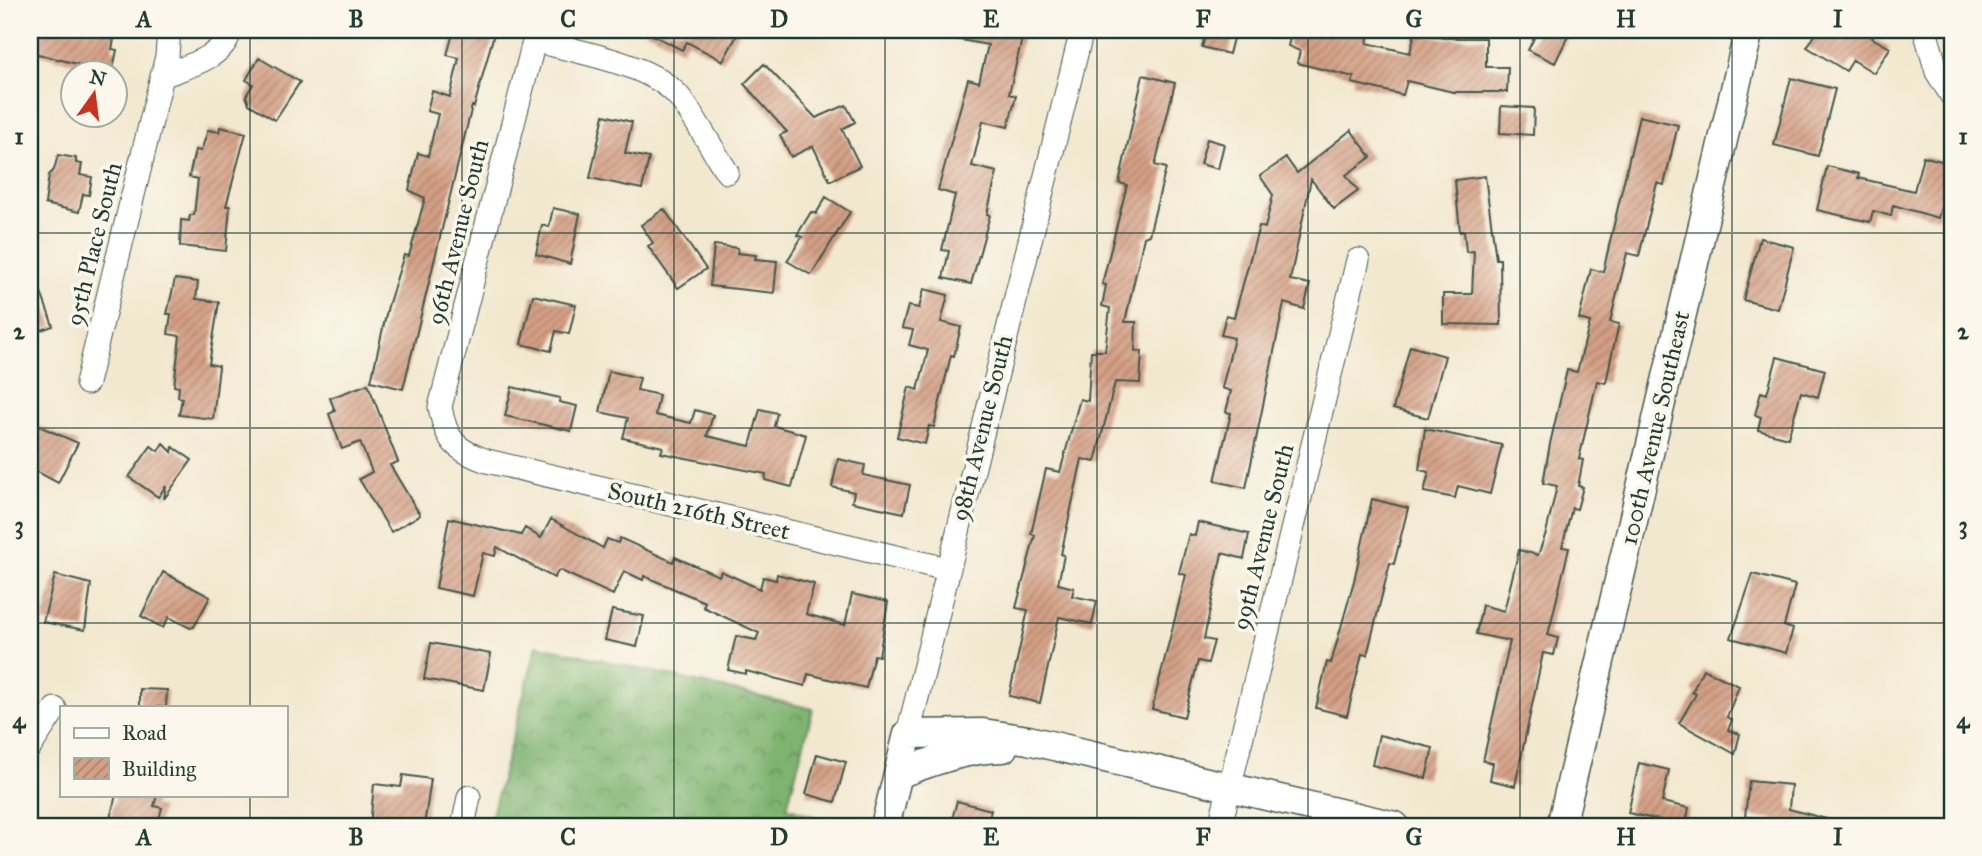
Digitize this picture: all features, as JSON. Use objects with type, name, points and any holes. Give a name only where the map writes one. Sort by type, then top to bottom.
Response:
[{"type":"street","name":"95th Place South","points":[[87,383],[165,66],[169,30]]},
{"type":"street","points":[[165,66],[214,54],[224,46],[230,30]]},
{"type":"street","name":"98th Avenue South","points":[[885,826],[1082,30]]},
{"type":"street","name":"100th Avenue Southeast","points":[[1561,826],[1749,30]]},
{"type":"street","points":[[1925,30],[1937,72],[1952,96]]},
{"type":"street","points":[[536,35],[633,68],[662,81],[679,97],[727,172]]},
{"type":"street","name":"96th Avenue South","points":[[455,445],[444,430],[440,407],[536,35]]},
{"type":"street","name":"99th Avenue South","points":[[1220,826],[1358,260]]},
{"type":"street","name":"South 216th Street","points":[[455,445],[468,455],[487,460],[947,569]]},
{"type":"street","points":[[30,747],[55,709]]},
{"type":"street","points":[[908,734],[983,733],[1027,740],[1395,826]]},
{"type":"street","points":[[898,774],[939,759],[989,748],[1083,754]]},
{"type":"street","points":[[463,826],[469,797]]},
{"type":"green space","points":[[537,645],[813,709],[787,807],[842,826],[489,826]]},
{"type":"building","points":[[30,30],[116,30],[112,49],[117,50],[115,60],[61,60],[30,52]]},
{"type":"building","points":[[454,30],[495,30],[474,107],[472,106],[403,389],[371,381],[388,306],[404,255],[409,256],[425,198],[409,190],[418,153],[428,156],[438,114],[427,111],[432,91],[450,97],[459,58],[447,55]]},
{"type":"building","points":[[643,30],[740,30],[723,61],[687,42],[682,50]]},
{"type":"building","points":[[955,30],[1024,30],[1009,94],[1016,96],[1008,127],[983,121],[972,166],[997,172],[987,214],[990,215],[971,284],[943,278],[949,251],[942,250],[955,195],[938,190],[968,79],[979,82],[988,45],[955,39]]},
{"type":"building","points":[[1207,30],[1235,30],[1229,54],[1202,47]]},
{"type":"building","points":[[1292,30],[1353,30],[1369,34],[1367,43],[1410,53],[1415,32],[1443,38],[1486,38],[1486,67],[1508,67],[1507,92],[1453,92],[1407,81],[1403,95],[1352,83],[1354,77],[1297,63],[1300,51],[1288,46]]},
{"type":"building","points":[[1538,30],[1571,30],[1555,63],[1528,50]]},
{"type":"building","points":[[1818,30],[1877,30],[1872,38],[1890,48],[1874,73],[1853,60],[1846,71],[1807,47]]},
{"type":"building","points":[[259,58],[300,82],[275,120],[249,104],[246,96],[253,84],[246,80]]},
{"type":"building","points":[[764,64],[816,118],[846,105],[855,122],[842,129],[860,166],[830,181],[813,146],[791,157],[780,135],[787,132],[744,84]]},
{"type":"building","points":[[1143,75],[1175,83],[1155,165],[1166,168],[1149,235],[1144,237],[1125,322],[1136,322],[1135,351],[1142,351],[1140,383],[1115,382],[1095,462],[1082,459],[1061,554],[1064,555],[1058,584],[1074,588],[1072,596],[1097,601],[1092,624],[1059,617],[1040,703],[1009,696],[1028,610],[1016,608],[1035,535],[1031,534],[1046,469],[1060,472],[1080,399],[1088,401],[1091,351],[1105,351],[1110,308],[1102,306],[1106,285],[1102,284],[1127,185],[1119,183]]},
{"type":"building","points":[[1791,78],[1835,89],[1818,156],[1774,145]]},
{"type":"building","points":[[1501,106],[1534,108],[1533,135],[1500,133]]},
{"type":"building","points":[[604,115],[632,122],[625,153],[649,158],[642,189],[590,178]]},
{"type":"building","points":[[1639,116],[1678,125],[1664,185],[1657,183],[1639,256],[1627,253],[1610,322],[1619,324],[1606,383],[1597,381],[1579,459],[1583,460],[1578,486],[1583,487],[1577,509],[1572,508],[1562,547],[1569,548],[1548,635],[1558,638],[1554,655],[1543,653],[1515,786],[1490,780],[1493,763],[1483,761],[1510,641],[1476,634],[1482,605],[1504,611],[1519,550],[1538,555],[1546,533],[1557,486],[1543,483],[1550,444],[1567,370],[1577,372],[1590,322],[1579,319],[1591,269],[1603,272]]},
{"type":"building","points":[[220,127],[246,133],[226,206],[230,206],[226,251],[180,246],[181,220],[189,221],[190,215],[194,215],[198,179],[189,177],[195,150],[201,151],[208,130],[219,132]]},
{"type":"building","points":[[1351,130],[1371,157],[1346,175],[1358,191],[1334,209],[1311,179],[1290,280],[1310,284],[1304,309],[1284,303],[1246,488],[1215,481],[1231,413],[1226,412],[1231,391],[1222,388],[1234,338],[1221,335],[1226,315],[1234,317],[1259,226],[1265,228],[1273,195],[1260,176],[1286,158],[1297,173]]},
{"type":"building","points":[[1207,139],[1224,144],[1218,169],[1200,164]]},
{"type":"building","points":[[58,155],[76,158],[76,163],[82,164],[80,175],[92,177],[89,195],[83,194],[79,212],[45,204],[49,175],[54,170]]},
{"type":"building","points":[[1923,156],[1952,164],[1952,211],[1941,208],[1938,218],[1893,205],[1891,216],[1873,211],[1870,222],[1817,210],[1827,166],[1859,174],[1858,178],[1914,191]]},
{"type":"building","points":[[1485,176],[1496,259],[1500,259],[1501,325],[1443,324],[1443,294],[1472,294],[1474,251],[1466,252],[1464,231],[1460,232],[1455,180]]},
{"type":"building","points":[[826,197],[850,212],[811,275],[787,261],[802,237],[797,235],[811,212],[816,214]]},
{"type":"building","points":[[553,208],[580,214],[570,264],[536,254],[542,225],[549,227]]},
{"type":"building","points":[[664,209],[706,269],[678,288],[648,246],[653,243],[641,225]]},
{"type":"building","points":[[1760,238],[1794,247],[1778,309],[1743,300]]},
{"type":"building","points":[[714,245],[738,248],[737,253],[756,255],[755,259],[777,261],[774,293],[710,286]]},
{"type":"building","points":[[32,267],[53,326],[30,334],[30,268]]},
{"type":"building","points":[[175,279],[198,282],[196,299],[219,302],[209,364],[219,366],[213,419],[179,415],[182,398],[178,397],[179,387],[174,386],[180,336],[168,334],[171,314],[167,314]]},
{"type":"building","points":[[924,289],[948,295],[941,322],[961,327],[954,356],[951,355],[934,427],[929,426],[925,444],[897,437],[909,387],[918,390],[928,350],[909,345],[913,330],[902,328],[908,306],[919,308]]},
{"type":"building","points":[[533,295],[576,305],[569,334],[556,331],[551,351],[521,344]]},
{"type":"building","points":[[1410,346],[1445,356],[1428,418],[1393,409]]},
{"type":"building","points":[[1777,357],[1825,370],[1818,397],[1801,392],[1788,438],[1758,430],[1761,417],[1755,415],[1761,392],[1767,394]]},
{"type":"building","points":[[609,371],[640,378],[637,390],[659,395],[655,415],[691,423],[695,410],[713,415],[707,436],[750,446],[760,409],[777,413],[774,426],[806,435],[792,487],[765,480],[766,474],[661,453],[663,447],[623,438],[628,418],[600,412]]},
{"type":"building","points":[[368,384],[398,462],[390,465],[420,515],[391,532],[359,479],[372,472],[360,442],[342,449],[329,414],[335,411],[330,398]]},
{"type":"building","points":[[512,387],[560,398],[559,402],[577,406],[571,431],[505,416]]},
{"type":"building","points":[[39,426],[78,443],[58,483],[30,468],[30,444]]},
{"type":"building","points":[[1425,429],[1502,445],[1490,494],[1458,486],[1455,498],[1424,492],[1429,472],[1419,470]]},
{"type":"building","points":[[163,443],[172,452],[173,447],[192,460],[164,499],[166,486],[158,497],[129,477],[151,446],[158,451]]},
{"type":"building","points":[[838,459],[865,465],[863,475],[910,485],[904,513],[852,502],[854,492],[832,487]]},
{"type":"building","points":[[1372,499],[1408,508],[1394,564],[1390,563],[1367,655],[1362,654],[1347,716],[1316,708],[1327,662],[1331,663],[1354,581]]},
{"type":"building","points":[[449,518],[521,535],[525,528],[541,538],[551,519],[603,548],[607,539],[618,543],[620,538],[673,562],[675,557],[719,576],[721,571],[760,589],[763,577],[776,580],[777,574],[814,584],[806,614],[845,625],[852,594],[888,602],[879,656],[874,655],[866,688],[808,674],[805,686],[746,671],[746,674],[728,670],[736,636],[756,640],[759,633],[703,607],[705,602],[644,576],[643,580],[624,571],[613,595],[559,570],[554,578],[497,547],[495,556],[483,553],[473,596],[436,588]]},
{"type":"building","points":[[1198,522],[1249,534],[1244,559],[1222,553],[1204,639],[1214,641],[1208,663],[1198,661],[1184,717],[1152,709],[1186,575],[1179,573],[1189,534],[1195,536]]},
{"type":"building","points":[[163,572],[210,597],[194,627],[190,628],[169,617],[163,628],[141,616]]},
{"type":"building","points":[[1753,574],[1795,585],[1784,626],[1793,629],[1786,653],[1731,638]]},
{"type":"building","points":[[55,575],[91,584],[85,630],[43,622]]},
{"type":"building","points":[[612,610],[644,616],[637,647],[605,640]]},
{"type":"building","points":[[431,643],[491,654],[484,690],[424,679]]},
{"type":"building","points":[[1703,669],[1739,686],[1727,717],[1732,720],[1728,730],[1740,734],[1735,754],[1679,723],[1696,694],[1692,692]]},
{"type":"building","points":[[140,689],[167,690],[166,706],[140,706]]},
{"type":"building","points":[[1379,735],[1433,748],[1426,778],[1372,765]]},
{"type":"building","points":[[817,754],[846,762],[835,802],[806,794]]},
{"type":"building","points":[[1639,763],[1669,770],[1662,802],[1689,808],[1685,826],[1661,826],[1663,821],[1628,813]]},
{"type":"building","points":[[403,775],[431,779],[424,826],[370,826],[374,784],[401,787]]},
{"type":"building","points":[[1749,781],[1791,785],[1789,809],[1830,820],[1829,826],[1775,826],[1775,820],[1745,817]]},
{"type":"building","points":[[116,796],[157,796],[154,806],[162,808],[157,826],[108,826]]},
{"type":"building","points":[[957,801],[991,810],[987,826],[950,826]]}]
